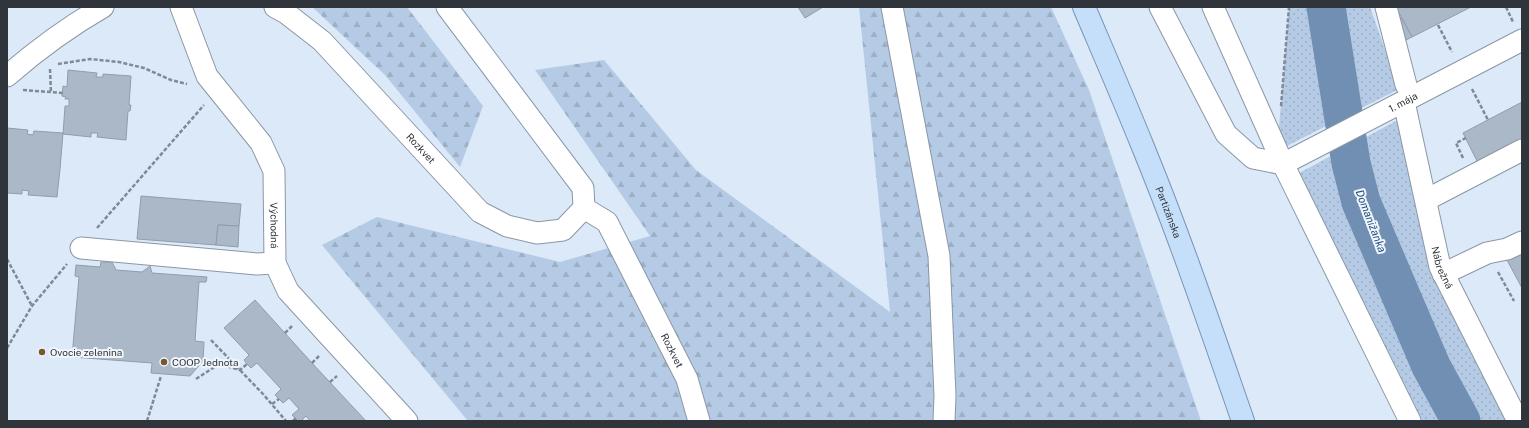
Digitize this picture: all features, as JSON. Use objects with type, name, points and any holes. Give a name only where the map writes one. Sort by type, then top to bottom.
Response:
[{"type":"main road","name":"Partizánska","points":[[1084,7],[1143,147],[1166,206],[1197,288],[1243,421]]},
{"type":"street","points":[[14,83],[39,48],[85,17],[103,7]]},
{"type":"street","name":"Východná","points":[[181,7],[207,76],[261,143],[274,171],[275,263],[288,291],[407,421]]},
{"type":"street","name":"Rozkvet","points":[[275,7],[286,13],[322,41],[480,212],[507,226],[537,233],[563,230],[584,208],[607,222],[687,379],[699,421]]},
{"type":"street","points":[[447,7],[583,188],[584,208]]},
{"type":"street","points":[[892,7],[939,256],[945,396],[944,421]]},
{"type":"street","points":[[1160,7],[1226,134],[1253,158],[1283,164]]},
{"type":"street","points":[[1212,7],[1283,164],[1410,421]]},
{"type":"street","name":"Nábrežná","points":[[1386,7],[1440,267],[1515,398],[1518,421]]},
{"type":"street","name":"1. mája","points":[[1283,164],[1362,123],[1405,93],[1519,34]]},
{"type":"street","points":[[1426,200],[1522,150]]},
{"type":"street","points":[[1444,274],[1488,253],[1507,249],[1522,242]]},
{"type":"street","points":[[81,248],[256,264],[275,263]]},
{"type":"path","points":[[1281,112],[1289,7]]},
{"type":"path","points":[[1506,7],[1519,34]]},
{"type":"path","points":[[1438,24],[1452,52]]},
{"type":"path","points":[[56,64],[90,59],[119,62],[144,68],[171,80],[192,85]]},
{"type":"path","points":[[50,65],[51,93]]},
{"type":"path","points":[[14,83],[51,93],[62,93]]},
{"type":"path","points":[[1469,83],[1488,120]]},
{"type":"path","points":[[7,348],[32,306],[135,183],[207,102]]},
{"type":"path","points":[[1488,253],[1514,301]]},
{"type":"path","points":[[7,259],[32,306]]},
{"type":"path","points":[[211,340],[272,404],[286,421]]},
{"type":"path","points":[[196,379],[219,364],[240,370]]},
{"type":"path","points":[[240,370],[247,364]]},
{"type":"path","points":[[330,382],[341,373]]},
{"type":"path","points":[[147,421],[161,376]]},
{"type":"path","points":[[272,404],[279,399]]},
{"type":"green space","points":[[312,7],[407,7],[483,106],[460,167],[385,75]]},
{"type":"green space","points":[[859,7],[1051,7],[1089,90],[1201,421],[468,421],[322,245],[377,217],[560,262],[650,236],[535,70],[604,60],[696,170],[890,312]]},
{"type":"green space","points":[[1289,7],[1370,7],[1399,89],[1277,151]]},
{"type":"green space","points":[[1407,115],[1440,267],[1518,421],[1410,421],[1290,178]]},
{"type":"building","points":[[798,7],[823,7],[805,18]]},
{"type":"building","points":[[1396,7],[1471,7],[1412,37]]},
{"type":"building","points":[[1401,17],[1412,37],[1406,40],[1396,19]]},
{"type":"building","points":[[68,70],[97,73],[96,77],[103,77],[103,74],[131,76],[129,105],[131,105],[130,111],[128,111],[126,140],[97,137],[98,133],[91,133],[91,137],[63,134],[65,106],[69,106],[69,99],[65,99],[66,97],[62,96],[63,86],[67,87]]},
{"type":"building","points":[[1522,102],[1522,143],[1479,165],[1463,133]]},
{"type":"building","points":[[7,128],[28,130],[27,134],[33,135],[34,131],[63,133],[57,197],[28,195],[29,191],[22,190],[22,194],[7,193]]},
{"type":"building","points":[[141,196],[241,204],[239,226],[218,225],[216,245],[137,239]]},
{"type":"building","points":[[218,225],[239,226],[238,247],[216,245]]},
{"type":"building","points":[[1522,252],[1522,288],[1507,260]]},
{"type":"building","points":[[101,262],[112,262],[116,270],[142,272],[150,266],[152,273],[207,277],[206,282],[199,282],[195,341],[204,342],[203,361],[190,376],[151,373],[152,363],[72,357],[79,277],[75,276],[76,265],[100,267]]},
{"type":"building","points":[[255,300],[366,421],[310,421],[306,416],[301,421],[298,421],[292,415],[299,409],[289,398],[283,403],[275,395],[281,389],[257,363],[251,368],[247,364],[244,360],[249,355],[224,328]]},
{"type":"waterway","name":"Domanižanka","points":[[1326,7],[1351,163],[1361,202],[1431,366],[1461,421]]},
{"type":"place","name":"Ovocie zelenina","points":[[42,352]]},
{"type":"place","name":"COOP Jednota","points":[[164,362]]}]
